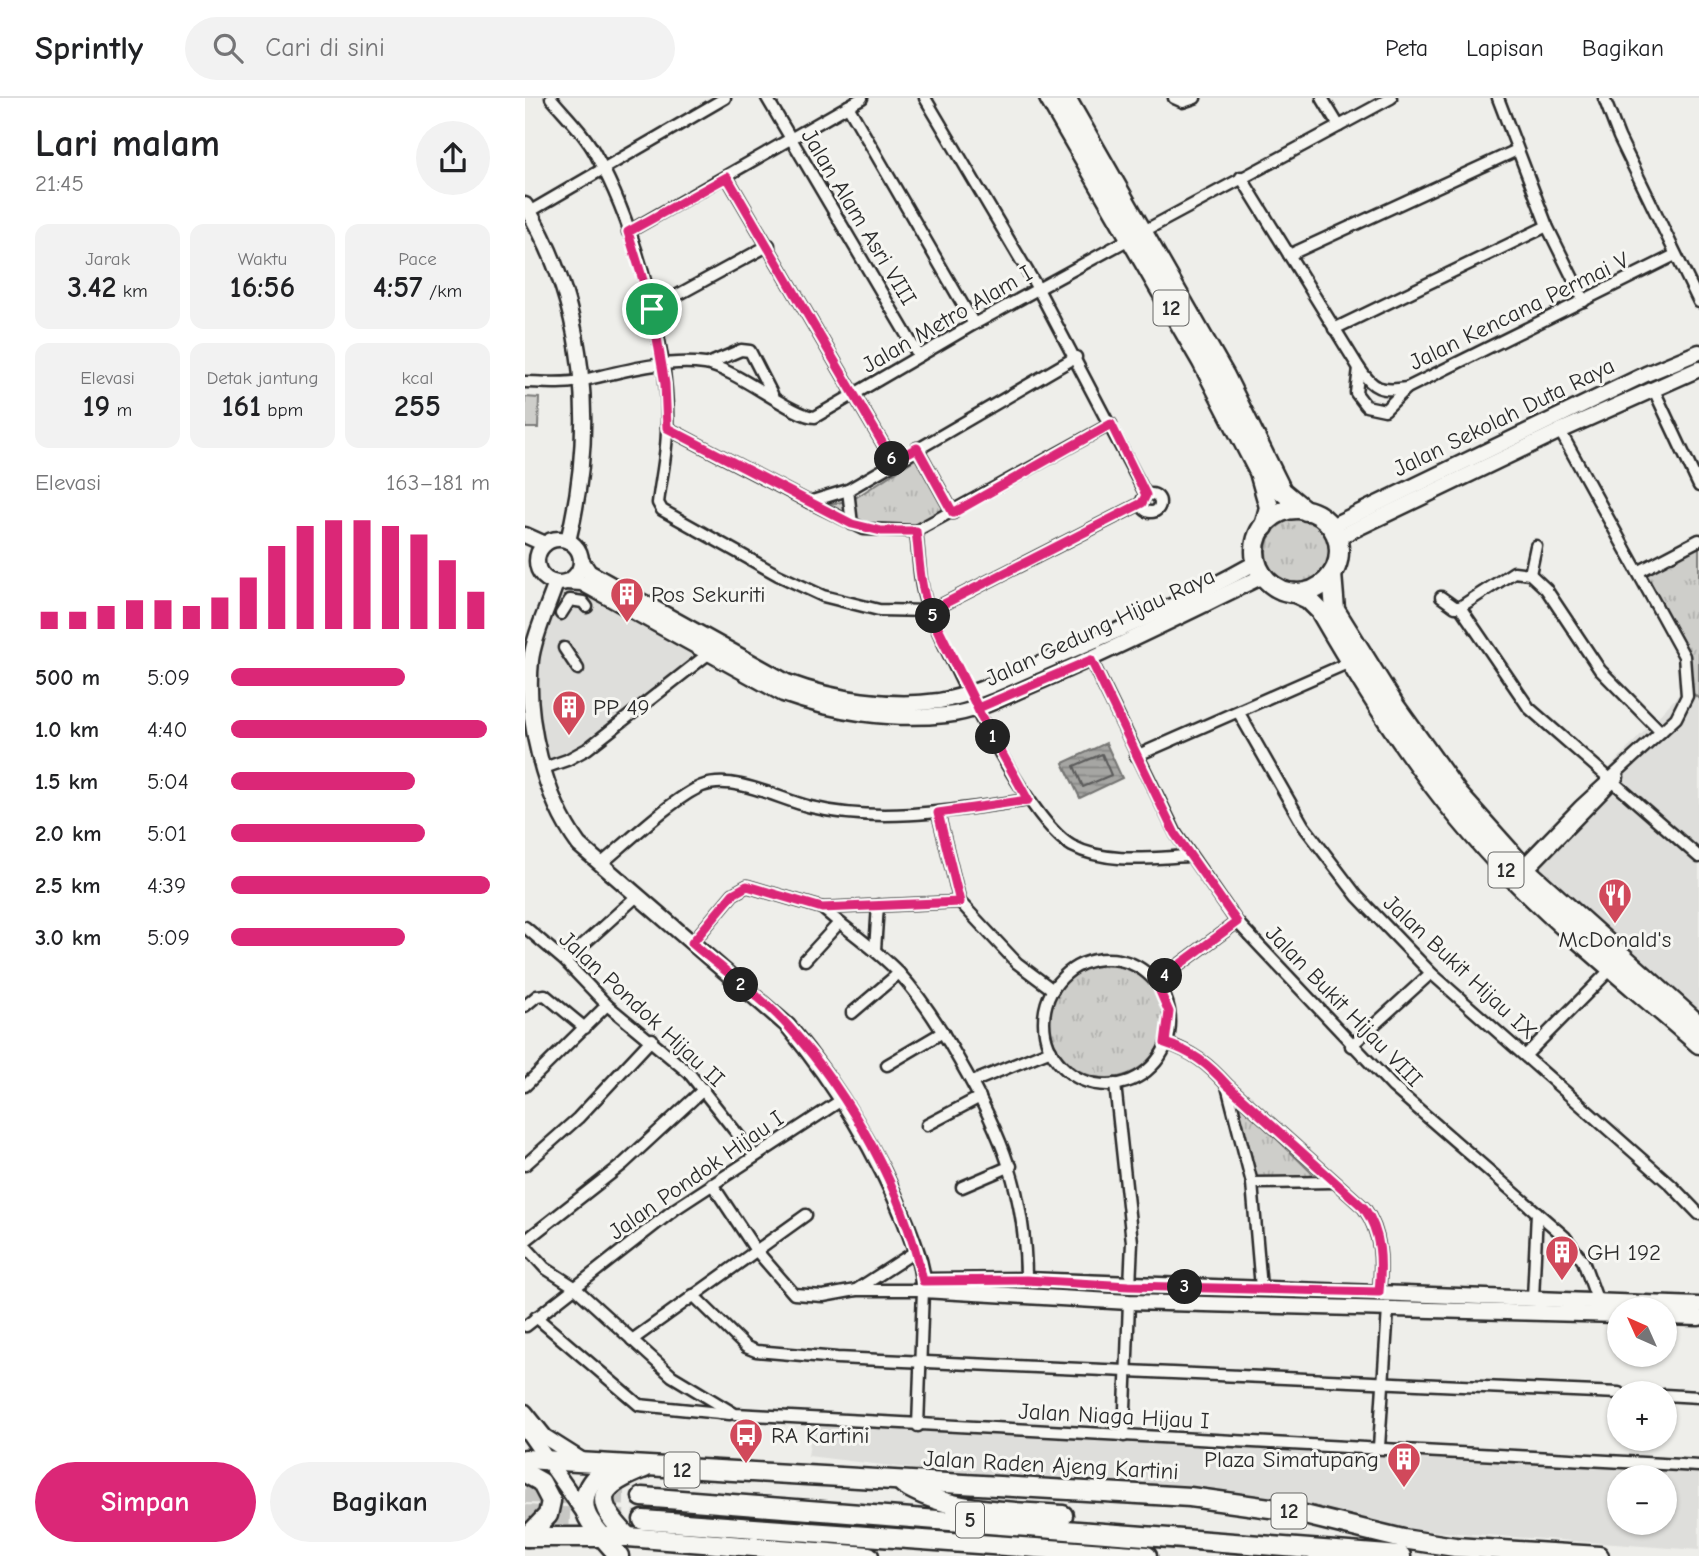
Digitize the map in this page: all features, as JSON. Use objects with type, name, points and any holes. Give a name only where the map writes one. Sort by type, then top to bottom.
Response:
[{"type":"highway","name":"12","points":[[1049,98],[1225,376],[1282,491],[1306,511],[1320,516],[1334,532],[1339,553],[1332,574],[1335,610],[1395,706],[1519,874],[1699,1026]]},
{"type":"highway","name":"12","points":[[1066,98],[1259,472],[1269,507],[1264,527],[1257,540],[1260,569],[1277,588],[1308,599],[1320,611],[1396,735],[1428,778],[1612,968],[1699,1044]]},
{"type":"highway","points":[[1264,527],[1283,512],[1306,511]]},
{"type":"highway","points":[[1295,593],[1319,587],[1332,574]]},
{"type":"highway","name":"Jalan Raden Ajeng Kartini","points":[[525,1459],[547,1458],[648,1467],[1190,1497],[1285,1510],[1403,1539],[1455,1547],[1599,1556]]},
{"type":"highway","points":[[619,1556],[590,1521],[586,1496],[592,1481],[605,1469],[621,1465]]},
{"type":"highway","points":[[628,1538],[606,1512],[607,1489],[617,1480],[648,1467]]},
{"type":"highway","points":[[525,1473],[541,1482],[551,1501],[548,1515],[526,1537]]},
{"type":"highway","points":[[900,1482],[925,1496],[987,1509],[1263,1532],[1297,1546]]},
{"type":"highway","name":"5","points":[[642,1497],[1400,1556]]},
{"type":"highway","name":"5","points":[[643,1520],[1147,1556]]},
{"type":"highway","points":[[526,1537],[628,1538],[869,1556]]},
{"type":"street","points":[[551,98],[589,144],[602,168],[628,232],[652,309],[662,364],[667,428],[659,503],[662,510],[778,575],[823,596],[879,610],[930,611],[1144,499],[1111,424],[1076,357],[925,98]]},
{"type":"street","points":[[568,541],[583,458],[583,381],[575,331],[563,289],[527,208],[725,98]]},
{"type":"street","name":"Jalan Alam Asri VIII","points":[[767,98],[919,356]]},
{"type":"street","points":[[628,232],[862,98]]},
{"type":"street","points":[[1174,98],[1183,102],[1195,98]]},
{"type":"street","points":[[1322,98],[1339,126]]},
{"type":"street","name":"Jalan Metro Alam I","points":[[525,382],[583,381],[662,364],[708,364],[772,394],[810,417],[856,394],[974,324],[1137,234],[1391,98]]},
{"type":"street","points":[[1498,98],[1547,226],[1584,301]]},
{"type":"street","points":[[1604,98],[1675,256],[1699,302]]},
{"type":"street","points":[[848,106],[974,324]]},
{"type":"street","points":[[1289,255],[1517,150]]},
{"type":"street","points":[[727,177],[893,461]]},
{"type":"street","name":"Jalan Kencana Permai V","points":[[1241,177],[1334,329],[1375,388],[1407,388],[1675,256]]},
{"type":"street","points":[[1334,329],[1547,226]]},
{"type":"street","points":[[652,309],[769,245]]},
{"type":"street","points":[[708,364],[741,350],[750,351],[772,394]]},
{"type":"street","name":"Jalan Sekolah Duta Raya","points":[[1334,532],[1646,374],[1699,352]]},
{"type":"street","points":[[809,502],[848,490],[893,461],[1076,357]]},
{"type":"street","points":[[1359,368],[1356,393],[1366,406],[1375,410],[1385,410],[1391,406],[1407,388]]},
{"type":"street","name":"Jalan Sekolah Duta Raya","points":[[1354,522],[1699,369]]},
{"type":"street","points":[[1653,388],[1699,486]]},
{"type":"street","points":[[667,428],[852,524],[881,531],[916,531],[1111,424]]},
{"type":"street","points":[[1519,874],[1661,732],[1681,710],[1686,696],[1685,660],[1560,431]]},
{"type":"street","points":[[917,448],[953,513]]},
{"type":"street","points":[[848,490],[852,524]]},
{"type":"street","points":[[916,531],[925,596],[930,611],[970,694],[1028,800],[1056,835],[1076,848],[1108,857],[1188,856]]},
{"type":"street","points":[[525,535],[545,544]]},
{"type":"street","points":[[537,560],[545,544],[556,540],[568,541],[577,549],[580,560],[577,573],[561,582],[528,663],[531,715],[544,768],[567,828],[579,845],[788,1026],[843,1099],[875,1153],[916,1251],[920,1361],[918,1426]]},
{"type":"street","points":[[1638,572],[1699,540]]},
{"type":"street","points":[[1529,573],[1536,546]]},
{"type":"street","points":[[525,549],[537,560],[544,578],[561,582]]},
{"type":"street","name":"Jalan Gedung Hijau Raya","points":[[580,560],[589,572],[787,682],[816,693],[913,702],[970,694],[1242,578]]},
{"type":"street","name":"Jalan Gedung Hijau Raya","points":[[561,582],[582,583],[783,694],[813,704],[879,714],[919,716],[948,715],[978,708],[1091,660],[1260,569]]},
{"type":"street","points":[[1441,597],[1455,607],[1460,607],[1514,572],[1529,573],[1546,589],[1600,670],[1661,732]]},
{"type":"street","points":[[561,614],[570,600],[578,600],[587,607]]},
{"type":"street","points":[[1460,607],[1529,708],[1699,857]]},
{"type":"street","points":[[564,648],[578,668]]},
{"type":"street","points":[[544,768],[567,760],[587,748],[708,654]]},
{"type":"street","name":"Jalan Bukit Hijau VIII","points":[[1091,660],[1136,756],[1188,856],[1237,922],[1392,1087],[1565,1237],[1583,1261],[1598,1302]]},
{"type":"street","points":[[1136,756],[1350,662]]},
{"type":"street","name":"Jalan Bukit Hijau IX","points":[[1239,713],[1279,785],[1325,855],[1357,896],[1431,973],[1526,1055],[1699,1214]]},
{"type":"street","points":[[601,864],[687,795],[711,784],[730,783],[833,810],[938,813],[1028,800]]},
{"type":"street","points":[[938,813],[960,902],[1017,963],[1053,990]]},
{"type":"street","points":[[692,943],[733,894],[747,886],[822,908],[960,902]]},
{"type":"street","points":[[565,961],[637,896]]},
{"type":"street","points":[[875,950],[878,905]]},
{"type":"street","points":[[822,908],[899,973],[943,1032],[972,1082],[1011,1166],[1025,1230],[1026,1280]]},
{"type":"street","points":[[1156,982],[1237,922]]},
{"type":"street","points":[[805,960],[839,923]]},
{"type":"street","name":"Jalan Pondok Hijau II","points":[[526,930],[565,961],[607,1005],[652,1039],[704,1089],[754,1155]]},
{"type":"street","points":[[1103,959],[1132,964],[1156,982],[1169,1012],[1165,1043],[1151,1066],[1128,1081],[1115,1084],[1077,1078],[1058,1061],[1051,1050],[1044,1026],[1047,1001],[1053,990],[1074,968],[1103,959]]},
{"type":"street","points":[[1526,1055],[1612,968]]},
{"type":"street","points":[[852,1013],[899,973]]},
{"type":"street","points":[[1351,1046],[1431,973]]},
{"type":"street","points":[[525,1006],[537,996],[545,995],[585,1028]]},
{"type":"street","points":[[525,1086],[607,1005]]},
{"type":"street","points":[[887,1065],[943,1032]]},
{"type":"street","points":[[525,1166],[578,1118],[652,1039]]},
{"type":"street","points":[[1165,1043],[1189,1051],[1209,1064],[1227,1085],[1364,1208],[1377,1231],[1379,1292]]},
{"type":"street","points":[[972,1082],[1051,1050]]},
{"type":"street","points":[[1115,1084],[1132,1242],[1129,1286]]},
{"type":"street","points":[[1227,1085],[1252,1183],[1261,1288]]},
{"type":"street","points":[[525,1243],[623,1164],[704,1089]]},
{"type":"street","points":[[927,1125],[980,1097]]},
{"type":"street","name":"Jalan Pondok Hijau I","points":[[526,1326],[573,1286],[712,1184],[843,1099]]},
{"type":"street","points":[[963,1186],[1011,1166]]},
{"type":"street","points":[[1252,1183],[1334,1182]]},
{"type":"street","points":[[712,1184],[755,1249],[795,1294],[823,1296],[856,1290],[919,1287],[965,1280],[1026,1280],[1129,1286],[1379,1292],[1470,1303],[1607,1314]]},
{"type":"street","points":[[1533,1299],[1537,1212]]},
{"type":"street","points":[[632,1340],[755,1249],[806,1215]]},
{"type":"street","name":"Jalan Niaga Hijau I","points":[[525,1243],[545,1268],[573,1286],[684,1385],[735,1414],[918,1426],[1378,1447],[1699,1466]]},
{"type":"street","points":[[856,1290],[916,1251]]},
{"type":"street","points":[[1079,1299],[1080,1284]]},
{"type":"street","points":[[919,1287],[1129,1302],[1388,1309],[1533,1299],[1699,1305]]},
{"type":"street","points":[[693,1295],[737,1341],[756,1351],[1607,1392]]},
{"type":"street","points":[[1124,1436],[1129,1302]]},
{"type":"street","points":[[1378,1447],[1385,1382],[1388,1309]]},
{"type":"street","points":[[536,1317],[639,1405],[735,1414]]},
{"type":"street","points":[[1677,1317],[1699,1318]]},
{"type":"street","points":[[1677,1396],[1699,1397]]},
{"type":"street","points":[[525,1412],[545,1437],[583,1461]]},
{"type":"street","points":[[525,1428],[590,1521]]},
{"type":"shaded area","points":[[576,589],[699,656],[575,756],[550,763],[545,758],[538,734],[536,663],[556,602],[564,592]]},
{"type":"shaded area","points":[[1686,687],[1699,699],[1699,1054],[1507,876]]},
{"type":"shaded area","points":[[813,1421],[1642,1465],[1607,1465],[1607,1535],[1677,1535],[1677,1467],[1699,1468],[1699,1550],[1429,1531],[808,1456]]},
{"type":"green space","points":[[525,397],[539,398],[538,428],[525,428]]},
{"type":"green space","points":[[917,458],[948,513],[914,527],[862,525],[826,505],[852,500]]},
{"type":"green space","points":[[1293,519],[1305,519],[1317,524],[1327,534],[1332,552],[1330,565],[1317,580],[1305,585],[1293,585],[1281,580],[1271,570],[1266,558],[1266,546],[1271,534],[1281,524]]},
{"type":"green space","points":[[1699,539],[1699,699],[1686,687],[1684,660],[1636,571]]},
{"type":"green space","points":[[1107,964],[1129,968],[1147,981],[1160,999],[1164,1021],[1160,1043],[1147,1061],[1129,1074],[1107,1078],[1085,1074],[1067,1061],[1054,1043],[1050,1021],[1054,999],[1067,981],[1085,968]]},
{"type":"green space","points":[[1238,1101],[1318,1179],[1253,1178]]},
{"type":"water","points":[[1106,743],[1122,778],[1080,798],[1063,763]]},
{"type":"tunnel","points":[[525,1494],[642,1497]]},
{"type":"tunnel","points":[[525,1514],[643,1520]]},
{"type":"place","name":"Pos Sekuriti","points":[[627,624]]},
{"type":"place","name":"PP 49","points":[[569,737]]},
{"type":"place","name":"McDonald's","points":[[1615,925]]},
{"type":"place","name":"GH 192","points":[[1562,1282]]},
{"type":"place","name":"RA Kartini","points":[[746,1465]]},
{"type":"place","name":"Plaza Simatupang","points":[[1404,1489]]},
{"type":"route","points":[[727,177],[893,461],[917,448],[953,513],[1111,424],[1146,495],[1142,503],[930,611],[978,708],[1091,660],[1175,834],[1237,922],[1156,982],[1169,1012],[1165,1043],[1189,1051],[1209,1064],[1227,1085],[1364,1208],[1377,1231],[1379,1292],[1129,1286],[1026,1280],[923,1281],[916,1251],[884,1172],[831,1080],[788,1026],[692,943],[733,894],[741,887],[747,886],[822,908],[841,905],[960,902],[938,813],[1028,800],[980,714],[927,605],[916,531],[864,529],[667,428],[665,384],[652,309],[628,232],[727,177]]}]
